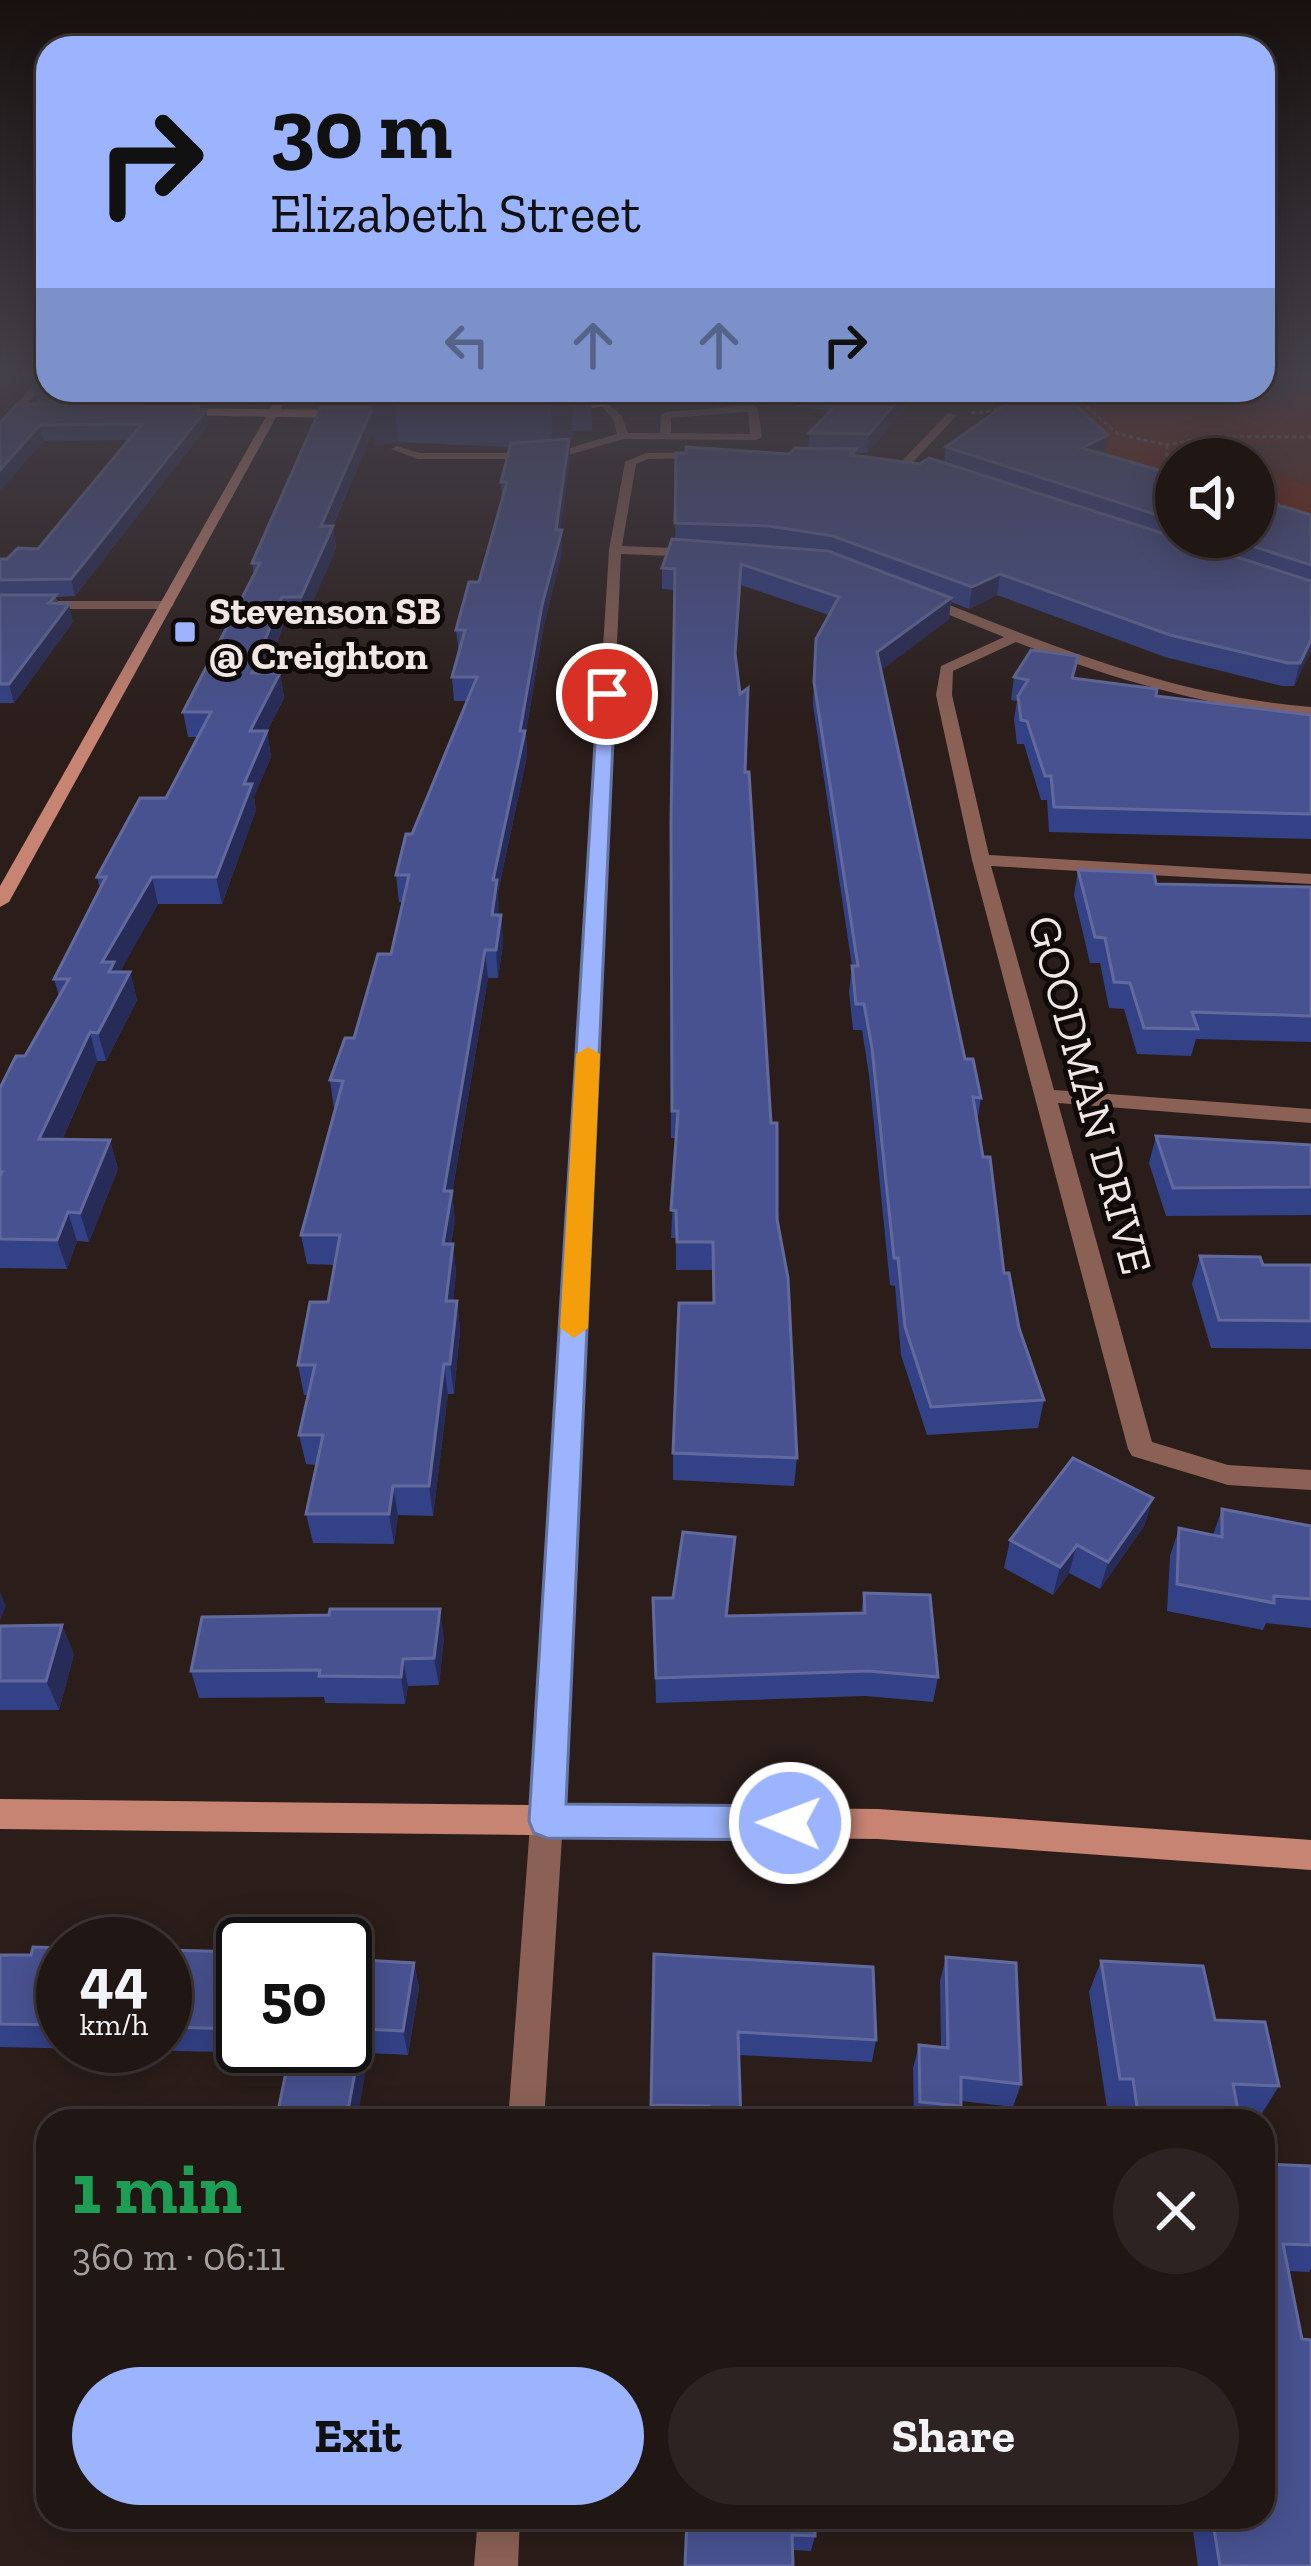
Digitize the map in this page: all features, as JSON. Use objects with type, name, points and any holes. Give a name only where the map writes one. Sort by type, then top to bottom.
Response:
[{"type":"main road","points":[[0,902],[229,492]]},
{"type":"main road","points":[[0,1814],[878,1824],[1311,1856]]},
{"type":"street","points":[[527,2109],[547,1821],[614,550],[625,492]]},
{"type":"street","points":[[614,550],[723,554]]},
{"type":"street","points":[[914,596],[1167,694],[1242,709],[1311,712]]},
{"type":"street","points":[[0,605],[167,604]]},
{"type":"street","name":"GOODMAN DRIVE","points":[[1017,636],[946,669],[944,695],[981,860],[1049,1096],[1141,1449],[1228,1475],[1311,1480]]},
{"type":"street","points":[[981,860],[1311,879]]},
{"type":"street","points":[[1049,1096],[1311,1116]]},
{"type":"street","points":[[496,2566],[498,2529]]},
{"type":"path","points":[[1275,504],[1311,515]]},
{"type":"shaded area","points":[[1275,492],[1311,492],[1311,517],[1275,506]]},
{"type":"building","points":[[86,492],[141,492],[71,579],[0,580],[0,559],[7,559],[18,548],[38,549]]},
{"type":"building","points":[[284,492],[336,492],[321,526],[333,526],[301,597],[282,597],[252,673],[280,673],[250,731],[267,731],[244,784],[252,784],[216,877],[152,877],[102,962],[114,962],[109,972],[130,972],[98,1033],[90,1032],[39,1139],[110,1140],[80,1213],[68,1212],[57,1240],[0,1239],[0,1088],[16,1056],[25,1056],[69,979],[54,979],[106,877],[97,877],[140,798],[166,798],[211,712],[183,712],[260,563],[252,563]]},
{"type":"building","points":[[504,492],[561,492],[556,530],[562,530],[542,605],[520,731],[525,731],[493,880],[497,880],[492,915],[501,915],[496,950],[485,950],[444,1191],[452,1191],[443,1244],[453,1244],[446,1301],[457,1301],[429,1486],[393,1486],[389,1514],[306,1514],[323,1435],[299,1435],[315,1365],[298,1365],[310,1302],[328,1302],[340,1235],[301,1235],[343,1081],[330,1080],[345,1038],[354,1038],[378,954],[391,954],[409,875],[396,875],[406,834],[412,834],[477,677],[452,677],[465,630],[456,630],[469,582],[479,582]]},
{"type":"building","points":[[675,492],[1034,492],[1155,531],[1155,558],[1240,558],[1311,581],[1311,640],[1300,663],[1288,663],[1170,635],[1000,574],[972,587],[833,536],[769,526],[675,523]]},
{"type":"building","points":[[1085,492],[1155,492],[1155,514]]},
{"type":"building","points":[[1275,504],[1311,515],[1311,565],[1275,553]]},
{"type":"building","points":[[672,539],[828,551],[951,598],[877,652],[965,1059],[973,1059],[981,1098],[973,1097],[983,1157],[990,1157],[1004,1273],[1009,1273],[1019,1328],[1044,1400],[931,1407],[905,1327],[872,1048],[864,1004],[856,1004],[852,966],[858,966],[814,682],[816,639],[839,597],[741,564],[735,653],[740,694],[748,688],[745,772],[749,772],[771,1123],[777,1123],[777,1219],[788,1278],[797,1458],[673,1453],[679,1303],[714,1303],[713,1242],[677,1242],[676,1211],[671,1210],[678,1111],[672,1111],[675,569],[662,568]]},
{"type":"building","points":[[0,595],[56,595],[49,603],[69,604],[9,684],[0,684]]},
{"type":"building","points":[[1031,650],[1078,656],[1072,678],[1157,689],[1156,696],[1311,715],[1311,814],[1054,807],[1051,776],[1045,776],[1027,721],[1021,720],[1018,696],[1028,680],[1014,677]]},
{"type":"building","points":[[1078,870],[1154,873],[1156,884],[1311,887],[1311,1016],[1192,1012],[1198,1029],[1144,1028],[1130,983],[1114,982],[1105,938],[1095,937]]},
{"type":"building","points":[[1156,1136],[1311,1145],[1311,1187],[1173,1188]]},
{"type":"building","points":[[1200,1256],[1260,1257],[1263,1265],[1311,1265],[1311,1321],[1219,1320]]},
{"type":"building","points":[[1073,1458],[1153,1498],[1108,1562],[1077,1545],[1060,1567],[1010,1540]]},
{"type":"building","points":[[1222,1509],[1311,1526],[1311,1599],[1274,1596],[1274,1603],[1177,1584],[1179,1528],[1222,1537]]},
{"type":"building","points":[[683,1532],[735,1537],[726,1616],[865,1613],[864,1593],[930,1595],[938,1677],[869,1671],[656,1678],[653,1598],[673,1598]]},
{"type":"building","points":[[330,1609],[440,1609],[434,1658],[403,1659],[401,1677],[319,1676],[320,1670],[191,1671],[202,1617],[329,1615]]},
{"type":"building","points":[[62,1625],[46,1681],[0,1681],[0,1626]]},
{"type":"building","points":[[36,1947],[36,2025],[0,2024],[0,1955],[31,1955]]},
{"type":"building","points":[[192,1951],[216,1951],[216,2028],[192,2028]]},
{"type":"building","points":[[654,1954],[873,1967],[876,2040],[738,2032],[741,2109],[651,2105]]},
{"type":"building","points":[[946,1957],[1016,1963],[1021,2084],[961,2077],[961,2106],[920,2102],[919,2045],[948,2048]]},
{"type":"building","points":[[372,1961],[414,1963],[403,2031],[372,2029]]},
{"type":"building","points":[[1101,1961],[1203,1966],[1215,2020],[1265,2022],[1279,2086],[1233,2084],[1238,2109],[1137,2109],[1133,2079],[1120,2079]]},
{"type":"building","points":[[286,2073],[355,2073],[348,2109],[278,2109]]},
{"type":"building","points":[[1275,2164],[1311,2166],[1311,2245],[1283,2244],[1302,2339],[1311,2340],[1311,2566],[1220,2566],[1214,2529],[1275,2529]]},
{"type":"building","points":[[687,2529],[815,2529],[815,2536],[792,2535],[793,2566],[685,2566]]},
{"type":"slow traffic","points":[[574,1328],[588,1054]]},
{"type":"place","name":"Stevenson SB @ Creighton","points":[[185,632]]},
{"type":"route","points":[[607,694],[547,1821],[790,1823]]}]
